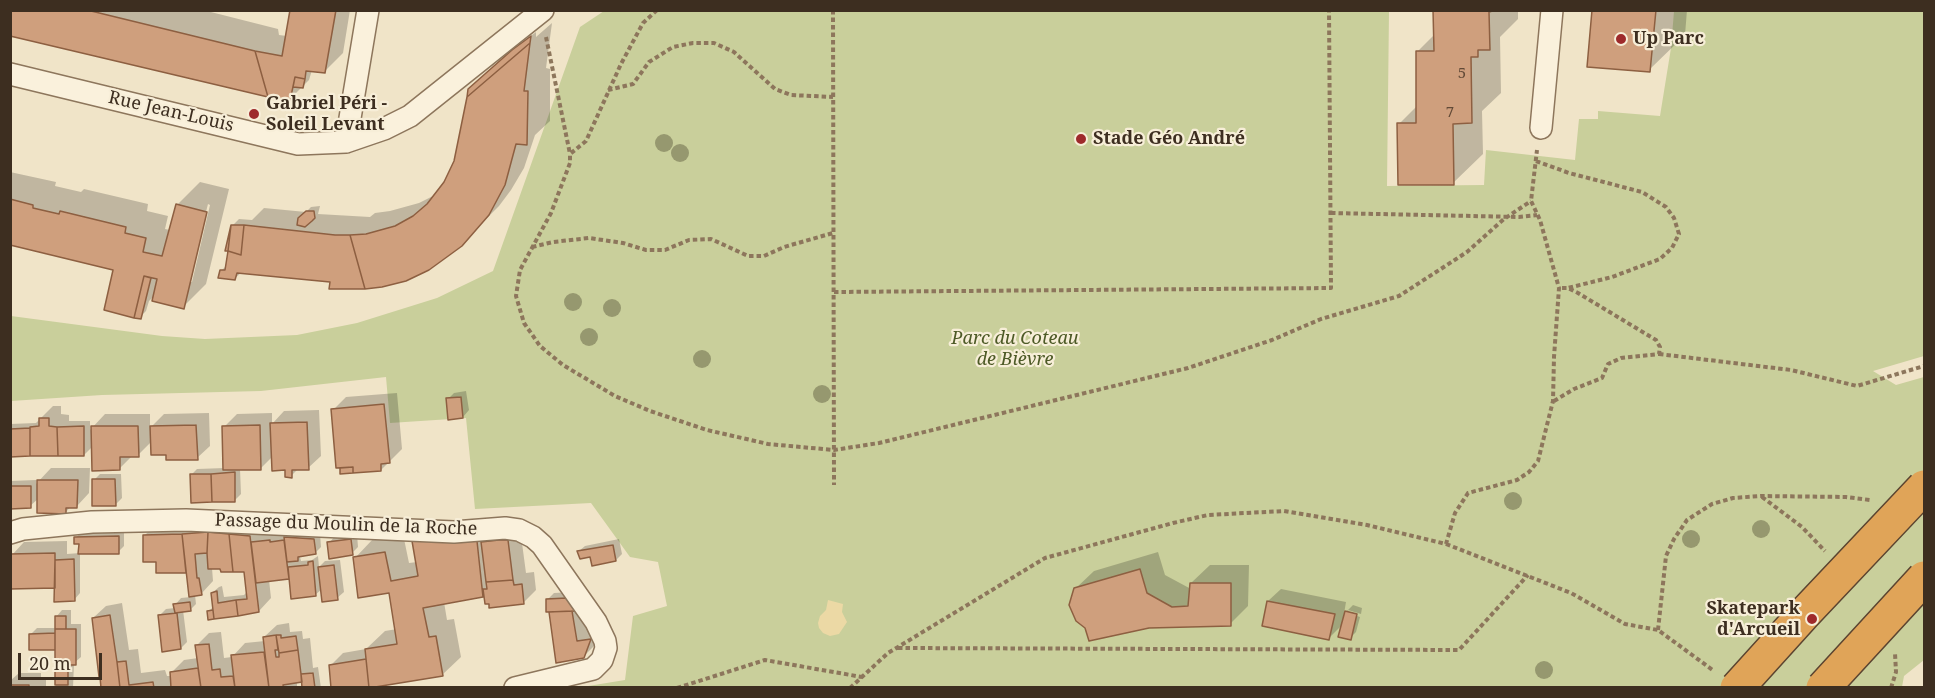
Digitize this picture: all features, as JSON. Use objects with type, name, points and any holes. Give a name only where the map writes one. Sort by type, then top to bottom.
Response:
[{"type":"highway","points":[[1737,687],[1924,487]]},
{"type":"highway","points":[[1823,687],[1924,578]]},
{"type":"street","points":[[346,142],[368,10]]},
{"type":"street","points":[[1541,128],[1552,10]]},
{"type":"street","name":"Rue Jean-Louis","points":[[10,74],[298,144],[346,142],[384,129],[410,116],[542,11]]},
{"type":"street","name":"Passage du Moulin de la Roche","points":[[10,533],[23,529],[92,522],[186,520],[454,532],[505,528],[519,530],[542,544],[596,622],[605,641],[605,654],[598,665],[585,672],[515,687]]},
{"type":"path","points":[[570,154],[586,141],[608,90],[643,23],[657,10]]},
{"type":"path","points":[[833,10],[834,485]]},
{"type":"path","points":[[834,292],[1331,288],[1329,10]]},
{"type":"path","points":[[542,11],[570,163],[552,213],[520,270],[516,296],[524,323],[540,346],[563,365],[615,396],[650,411],[707,430],[768,444],[834,450],[879,443],[1188,368],[1272,340],[1321,319],[1399,296],[1467,252],[1509,216],[1531,201]]},
{"type":"path","points":[[608,90],[633,84],[650,62],[673,47],[693,43],[714,43],[734,52],[775,89],[791,95],[833,97]]},
{"type":"path","points":[[1446,544],[1455,513],[1468,493],[1517,480],[1529,472],[1538,461],[1553,401],[1559,288],[1531,201],[1541,128]]},
{"type":"path","points":[[1536,161],[1569,173],[1642,192],[1666,207],[1674,218],[1679,234],[1672,248],[1660,259],[1612,277],[1568,288],[1559,288]]},
{"type":"path","points":[[1331,213],[1519,217],[1537,215]]},
{"type":"path","points":[[531,248],[553,242],[588,238],[623,243],[646,250],[665,250],[689,240],[711,239],[748,256],[764,256],[784,247],[834,233]]},
{"type":"path","points":[[1568,288],[1656,340],[1660,347],[1659,354]]},
{"type":"path","points":[[1553,401],[1574,389],[1602,378],[1608,363],[1621,358],[1659,354],[1791,370],[1857,386],[1924,366]]},
{"type":"path","points":[[1658,630],[1666,556],[1687,520],[1712,504],[1733,498],[1761,496],[1846,497],[1880,501]]},
{"type":"path","points":[[850,687],[888,653],[1045,558],[1208,515],[1284,511],[1367,525],[1446,544],[1571,593],[1624,624],[1658,630],[1702,663]]},
{"type":"path","points":[[898,648],[1458,650],[1528,575]]},
{"type":"path","points":[[677,687],[765,660],[861,677]]},
{"type":"green space","name":"Parc du Coteau de Bièvre","points":[[604,11],[1389,11],[1387,186],[1484,185],[1486,150],[1575,160],[1579,119],[1598,119],[1598,111],[1660,116],[1671,48],[1674,11],[1924,11],[1924,356],[1873,371],[1896,385],[1924,377],[1924,660],[1904,676],[1902,687],[582,687],[625,680],[633,616],[667,606],[658,562],[630,557],[591,503],[475,509],[466,418],[390,423],[386,377],[261,391],[102,395],[11,401],[11,316],[162,336],[205,339],[297,335],[357,323],[437,298],[493,271],[580,27]]},
{"type":"sand","points":[[828,600],[843,604],[842,612],[847,622],[839,634],[830,636],[823,633],[818,623],[820,616],[826,610]]},
{"type":"building","points":[[10,10],[87,10],[255,51],[268,97],[10,36]]},
{"type":"building","points":[[290,10],[336,10],[325,73],[306,71],[305,79],[295,77],[290,101],[268,97],[255,51],[282,56]]},
{"type":"building","points":[[1433,10],[1496,10],[1489,12],[1490,50],[1478,50],[1478,57],[1471,57],[1472,123],[1453,124],[1454,185],[1398,185],[1397,123],[1416,123],[1416,51],[1434,51]]},
{"type":"building","name":"Up Parc","points":[[1592,10],[1656,10],[1650,72],[1587,67]]},
{"type":"building","points":[[531,36],[530,43],[467,97],[468,89]]},
{"type":"building","points":[[530,43],[524,91],[528,91],[527,145],[516,144],[505,185],[489,215],[462,246],[429,270],[406,281],[365,289],[350,235],[366,234],[395,226],[413,216],[427,204],[444,182],[454,161],[467,97]]},
{"type":"building","points":[[295,77],[305,79],[303,88],[293,87]]},
{"type":"building","points":[[10,199],[33,205],[33,208],[59,214],[60,211],[126,227],[125,233],[146,238],[143,252],[162,256],[176,204],[207,212],[184,309],[152,301],[157,279],[144,276],[134,318],[104,310],[113,270],[10,245]]},
{"type":"building","points":[[306,211],[314,211],[315,218],[305,227],[297,225],[298,218]]},
{"type":"building","points":[[231,225],[228,251],[225,251]]},
{"type":"building","points":[[231,225],[244,225],[241,255],[228,251]]},
{"type":"building","points":[[244,225],[350,235],[365,289],[329,289],[330,282],[237,273],[235,280],[218,278],[220,270],[225,270],[228,251],[241,255]]},
{"type":"building","points":[[144,276],[151,278],[141,319],[134,318]]},
{"type":"building","points":[[461,397],[463,418],[448,420],[446,398]]},
{"type":"building","points":[[384,404],[390,463],[381,464],[381,471],[353,473],[353,467],[336,468],[331,409]]},
{"type":"building","points":[[39,418],[49,418],[49,426],[57,427],[58,456],[30,456],[30,427],[39,426]]},
{"type":"building","points":[[307,422],[309,470],[292,470],[292,478],[285,477],[285,470],[272,471],[270,423]]},
{"type":"building","points":[[196,425],[198,460],[166,460],[166,455],[151,455],[150,426]]},
{"type":"building","points":[[260,425],[261,470],[223,470],[222,426]]},
{"type":"building","points":[[84,426],[84,456],[58,456],[57,427]]},
{"type":"building","points":[[91,426],[138,426],[139,457],[120,457],[120,470],[92,471]]},
{"type":"building","points":[[30,428],[30,456],[10,457],[10,429]]},
{"type":"building","points":[[353,467],[353,473],[340,474],[340,468]]},
{"type":"building","points":[[235,472],[235,502],[212,502],[211,474]]},
{"type":"building","points":[[190,474],[211,474],[212,502],[191,503]]},
{"type":"building","points":[[92,479],[115,479],[116,506],[92,506]]},
{"type":"building","points":[[37,480],[78,480],[77,508],[66,508],[66,514],[37,513]]},
{"type":"building","points":[[10,486],[31,486],[31,508],[10,509]]},
{"type":"building","points":[[208,532],[229,534],[233,572],[208,569]]},
{"type":"building","points":[[208,532],[207,553],[195,554],[197,578],[199,578],[202,595],[189,597],[182,534]]},
{"type":"building","points":[[182,534],[186,573],[156,573],[156,562],[143,562],[143,535]]},
{"type":"building","points":[[229,534],[250,536],[259,612],[238,616],[236,600],[247,599],[244,572],[233,572]]},
{"type":"building","points":[[119,536],[119,554],[78,554],[79,544],[74,544],[74,537]]},
{"type":"building","points":[[284,537],[314,539],[316,554],[298,557],[298,561],[287,562]]},
{"type":"building","points":[[351,539],[353,555],[329,559],[327,542]]},
{"type":"building","points":[[270,540],[270,542],[284,540],[289,579],[256,583],[251,542]]},
{"type":"building","points":[[508,540],[513,580],[486,582],[481,542]]},
{"type":"building","points":[[412,541],[477,541],[483,597],[423,608],[429,637],[436,636],[443,676],[369,688],[365,649],[397,644],[389,593],[358,598],[353,557],[385,552],[391,581],[418,576]]},
{"type":"building","points":[[613,545],[616,561],[592,566],[590,557],[580,559],[577,551]]},
{"type":"building","points":[[55,553],[55,588],[10,589],[10,554]]},
{"type":"building","points":[[74,559],[75,601],[54,602],[55,560]]},
{"type":"building","points":[[313,561],[316,596],[291,599],[288,567],[308,565],[308,562]]},
{"type":"building","points":[[334,565],[338,600],[322,602],[318,567]]},
{"type":"building","points":[[1140,569],[1147,593],[1172,607],[1188,606],[1190,583],[1231,583],[1231,626],[1149,628],[1089,641],[1085,628],[1076,621],[1069,605],[1074,588]]},
{"type":"building","points":[[513,580],[514,585],[522,584],[524,604],[489,608],[489,604],[485,604],[483,589],[487,589],[486,582]]},
{"type":"building","points":[[217,591],[218,603],[236,600],[238,616],[214,619],[211,593]]},
{"type":"building","points":[[567,598],[576,611],[546,612],[546,599]]},
{"type":"building","points":[[1267,601],[1335,614],[1329,640],[1262,626]]},
{"type":"building","points":[[190,602],[191,611],[175,613],[173,604]]},
{"type":"building","points":[[213,610],[214,619],[208,620],[207,611]]},
{"type":"building","points":[[572,611],[577,641],[591,639],[584,658],[556,663],[549,612]]},
{"type":"building","points":[[1345,611],[1357,614],[1351,640],[1338,637]]},
{"type":"building","points":[[177,613],[181,649],[162,652],[158,615]]},
{"type":"building","points":[[110,615],[120,688],[101,688],[99,677],[92,618]]},
{"type":"building","points":[[55,616],[66,616],[66,629],[55,629]]},
{"type":"building","points":[[55,629],[76,629],[76,665],[55,665]]},
{"type":"building","points":[[55,633],[55,650],[29,650],[29,634]]},
{"type":"building","points":[[276,635],[278,650],[275,650],[276,657],[279,657],[279,653],[298,650],[302,682],[283,685],[284,688],[269,688],[263,637]]},
{"type":"building","points":[[276,635],[281,635],[281,638],[296,636],[298,650],[279,653]]},
{"type":"building","points":[[209,644],[212,670],[220,669],[221,677],[233,676],[235,688],[201,688],[195,645]]},
{"type":"building","points":[[264,652],[269,688],[235,688],[231,655]]},
{"type":"building","points":[[366,659],[369,688],[331,688],[329,665]]},
{"type":"building","points":[[126,661],[129,685],[153,682],[154,688],[120,688],[117,662]]},
{"type":"building","points":[[55,665],[68,665],[68,685],[55,685]]},
{"type":"building","points":[[198,668],[201,688],[171,688],[170,672]]},
{"type":"building","points":[[313,673],[315,688],[302,688],[301,674]]},
{"type":"building","points":[[10,685],[29,685],[29,688],[10,688]]},
{"type":"place","name":"Up Parc","points":[[1621,39]]},
{"type":"place","name":"Gabriel Péri - Soleil Levant","points":[[254,114]]},
{"type":"place","name":"Stade Géo André","points":[[1081,139]]},
{"type":"place","name":"Skatepark d'Arcueil","points":[[1812,619]]}]
